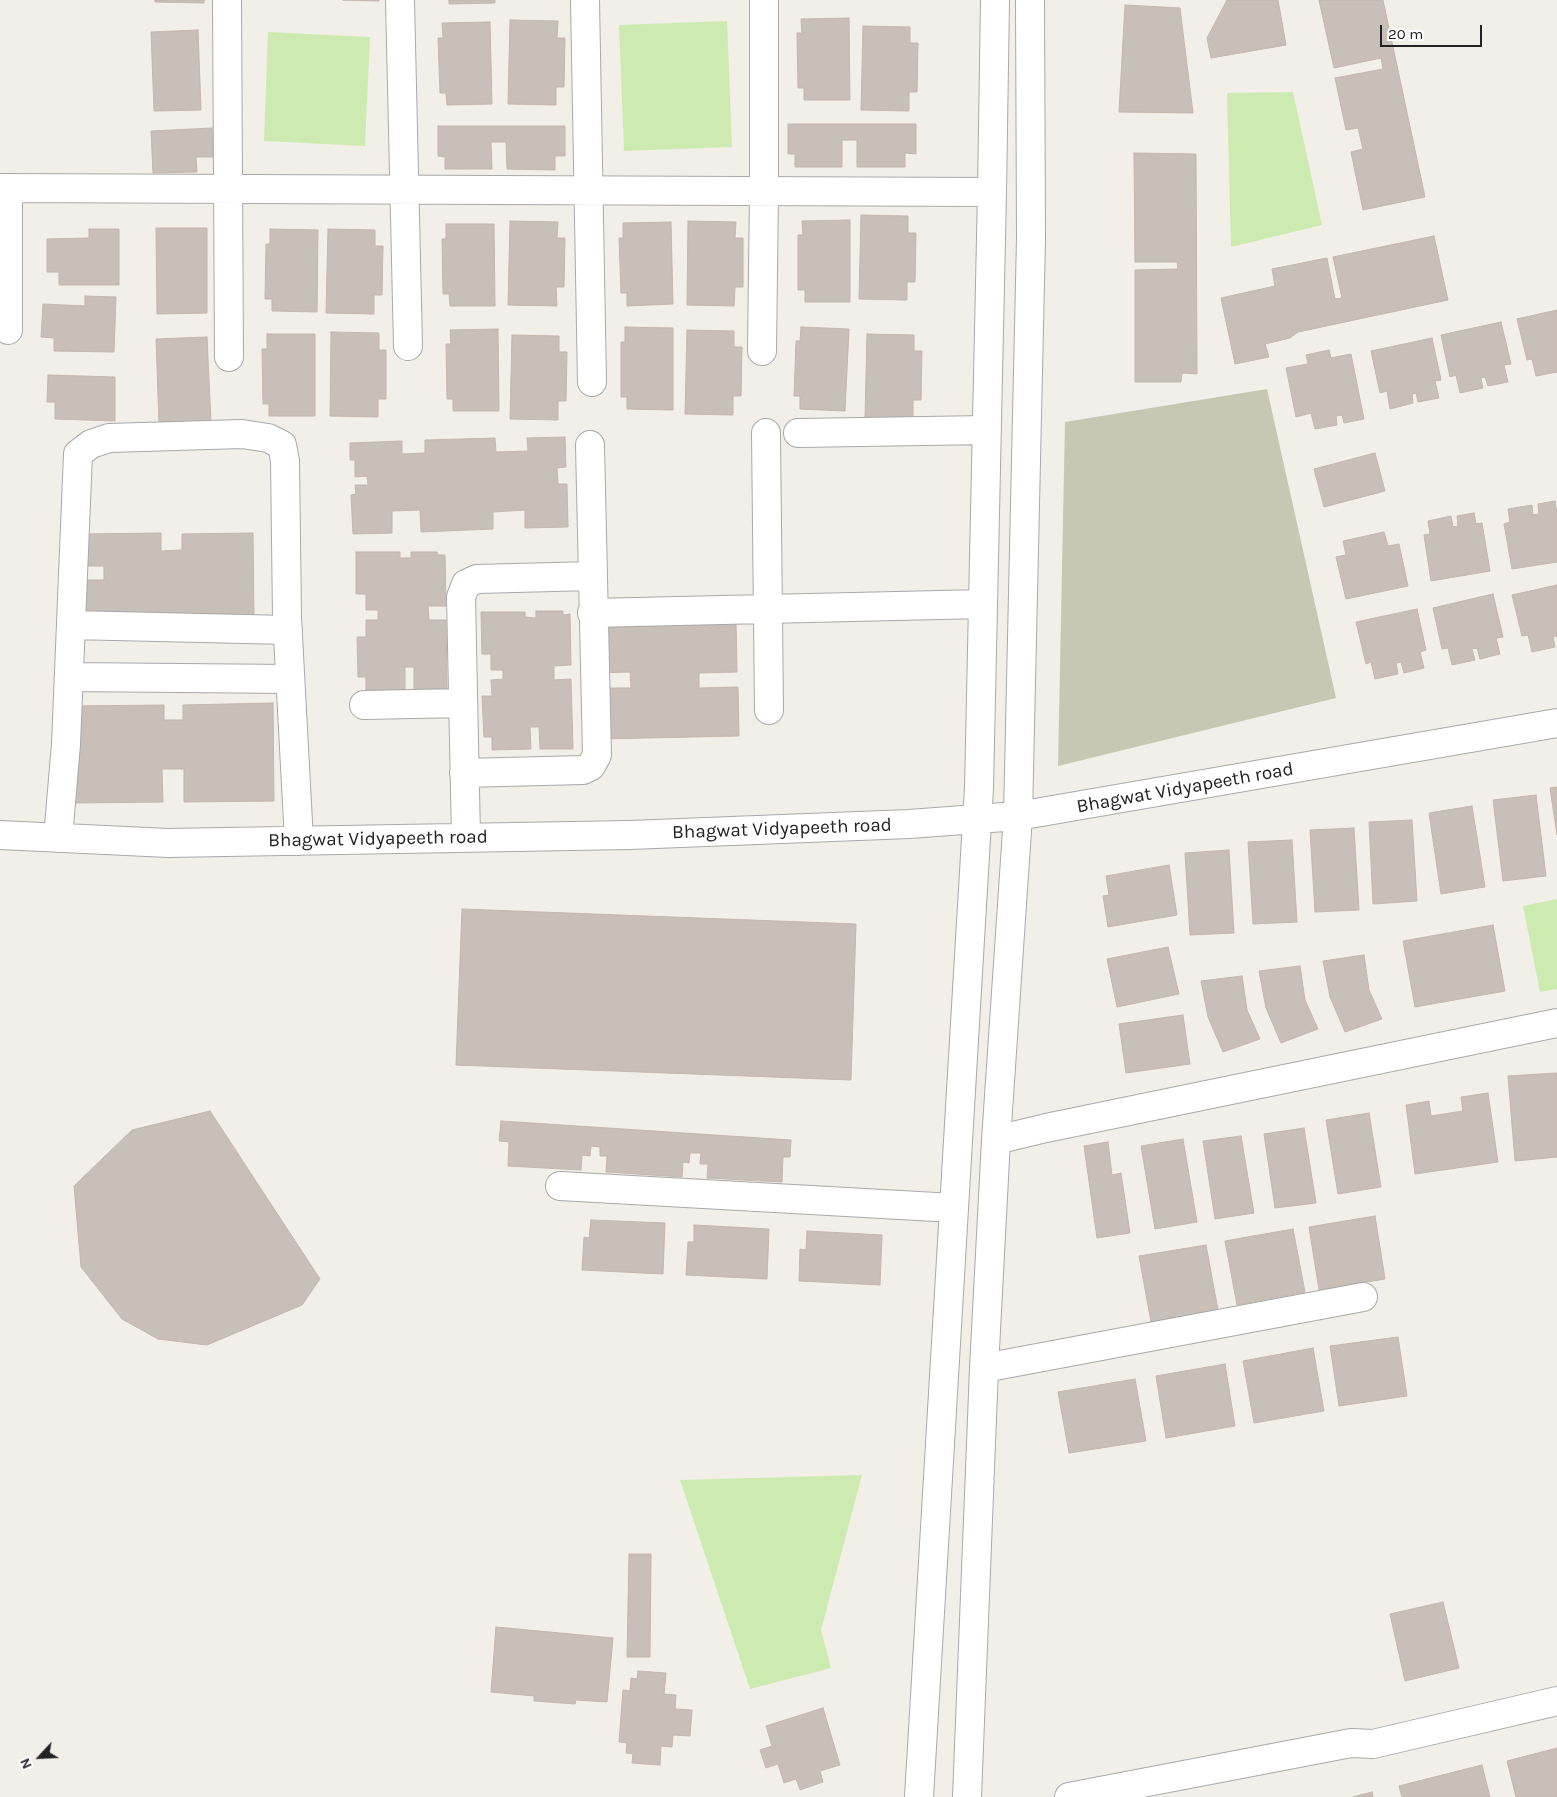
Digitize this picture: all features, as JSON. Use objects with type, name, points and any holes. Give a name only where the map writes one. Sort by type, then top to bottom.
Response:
[{"type":"street","points":[[227,0],[229,357]]},
{"type":"street","points":[[400,0],[408,346]]},
{"type":"street","points":[[585,0],[592,382]]},
{"type":"street","points":[[762,351],[764,0]]},
{"type":"street","points":[[919,1797],[977,819],[995,0]]},
{"type":"street","points":[[968,1797],[984,1368],[996,1140],[1018,816],[1031,248],[1030,0]]},
{"type":"street","points":[[8,330],[4,188],[992,192]]},
{"type":"street","points":[[798,433],[987,430]]},
{"type":"street","points":[[766,433],[768,710]]},
{"type":"street","points":[[58,838],[66,744],[78,454],[91,444],[109,438],[242,434],[268,438],[282,445],[285,461],[288,630],[299,841]]},
{"type":"street","points":[[464,773],[583,770],[591,766],[596,754],[590,445]]},
{"type":"street","points":[[466,838],[461,597],[466,584],[477,579],[592,576]]},
{"type":"street","points":[[592,613],[983,604]]},
{"type":"street","points":[[71,625],[288,630]]},
{"type":"street","points":[[69,676],[290,679]]},
{"type":"street","points":[[364,705],[463,703]]},
{"type":"street","name":"Bhagwat Vidyapeeth road","points":[[0,834],[168,843],[630,834],[909,824],[1018,816],[1557,723]]},
{"type":"street","points":[[996,1140],[1046,1128],[1557,1023]]},
{"type":"street","points":[[560,1186],[954,1208]]},
{"type":"street","points":[[984,1368],[1363,1297]]},
{"type":"street","points":[[1069,1797],[1351,1742],[1373,1744],[1557,1701]]},
{"type":"shaded area","points":[[1267,389],[1336,698],[1058,766],[1065,422]]},
{"type":"green space","points":[[727,21],[732,147],[624,151],[619,25]]},
{"type":"green space","points":[[268,32],[370,37],[365,146],[264,141]]},
{"type":"green space","points":[[1293,92],[1322,225],[1231,247],[1227,93]]},
{"type":"green space","points":[[1557,899],[1557,989],[1540,992],[1523,906]]},
{"type":"green space","points":[[862,1475],[821,1630],[831,1668],[750,1689],[680,1480]]},
{"type":"building","points":[[155,0],[204,0],[204,3],[155,2]]},
{"type":"building","points":[[343,0],[379,0],[379,1]]},
{"type":"building","points":[[449,0],[495,0],[495,3],[449,4]]},
{"type":"building","points":[[1227,0],[1278,0],[1286,45],[1211,58],[1207,38]]},
{"type":"building","points":[[1319,0],[1383,0],[1425,197],[1363,210],[1351,152],[1363,149],[1358,128],[1346,130],[1335,78],[1383,69],[1381,58],[1334,68]]},
{"type":"building","points":[[1125,5],[1180,8],[1193,113],[1119,112]]},
{"type":"building","points":[[849,18],[850,100],[804,100],[804,88],[798,88],[797,33],[802,33],[801,19]]},
{"type":"building","points":[[510,20],[558,21],[557,38],[565,38],[564,87],[556,87],[556,105],[508,104]]},
{"type":"building","points":[[490,22],[492,104],[447,105],[446,93],[440,93],[438,38],[443,38],[442,23]]},
{"type":"building","points":[[863,26],[910,27],[910,43],[918,43],[917,92],[909,92],[909,111],[861,110]]},
{"type":"building","points":[[198,30],[201,110],[154,111],[151,32]]},
{"type":"building","points":[[788,124],[916,124],[916,154],[905,153],[905,167],[857,167],[857,140],[842,140],[842,167],[795,167],[795,154],[788,154]]},
{"type":"building","points":[[438,126],[565,126],[565,156],[555,156],[555,170],[507,169],[506,142],[491,142],[492,169],[445,169],[445,157],[438,156]]},
{"type":"building","points":[[212,128],[213,157],[196,157],[197,172],[153,173],[151,131]]},
{"type":"building","points":[[1134,153],[1196,154],[1197,374],[1182,373],[1181,382],[1135,382],[1135,270],[1178,269],[1177,262],[1135,262]]},
{"type":"building","points":[[861,215],[908,216],[908,233],[916,233],[915,282],[907,282],[907,300],[859,299]]},
{"type":"building","points":[[850,220],[850,302],[805,302],[805,290],[798,290],[798,235],[803,235],[802,221]]},
{"type":"building","points":[[510,221],[558,222],[557,238],[565,238],[564,287],[556,287],[557,306],[508,305]]},
{"type":"building","points":[[688,221],[736,222],[735,238],[743,238],[743,287],[735,287],[734,306],[687,305]]},
{"type":"building","points":[[671,222],[673,304],[627,306],[627,293],[621,293],[619,238],[623,238],[623,223]]},
{"type":"building","points":[[446,224],[494,224],[495,306],[450,306],[449,294],[443,294],[442,239],[446,239]]},
{"type":"building","points":[[156,228],[207,228],[207,313],[157,314]]},
{"type":"building","points":[[89,229],[119,229],[119,285],[59,285],[59,272],[47,272],[47,239],[89,238]]},
{"type":"building","points":[[270,229],[318,230],[317,312],[272,311],[272,299],[265,299],[266,244],[270,244]]},
{"type":"building","points":[[328,229],[375,230],[375,246],[383,246],[382,295],[374,295],[374,314],[326,313]]},
{"type":"building","points":[[1434,236],[1448,300],[1298,332],[1290,338],[1265,344],[1269,357],[1235,364],[1221,298],[1275,286],[1272,269],[1327,258],[1335,299],[1342,298],[1333,257]]},
{"type":"building","points":[[85,296],[116,297],[114,352],[54,351],[54,338],[41,337],[43,304],[85,306]]},
{"type":"building","points":[[1557,310],[1557,372],[1536,376],[1532,359],[1527,360],[1517,319]]},
{"type":"building","points":[[1501,322],[1511,364],[1504,365],[1508,382],[1488,386],[1485,377],[1481,378],[1483,388],[1460,393],[1456,375],[1450,377],[1441,335]]},
{"type":"building","points":[[625,327],[673,328],[673,410],[627,409],[627,397],[621,397],[621,342],[625,342]]},
{"type":"building","points":[[801,327],[849,329],[845,411],[800,409],[800,396],[794,396],[796,341],[800,341]]},
{"type":"building","points":[[498,329],[499,411],[453,411],[453,399],[447,399],[446,344],[451,344],[450,330]]},
{"type":"building","points":[[687,330],[734,331],[734,347],[742,347],[741,396],[733,396],[733,415],[685,414]]},
{"type":"building","points":[[331,332],[379,333],[379,350],[386,350],[386,399],[378,399],[378,417],[330,416]]},
{"type":"building","points":[[267,334],[315,334],[315,416],[269,416],[269,404],[263,404],[262,349],[267,349]]},
{"type":"building","points":[[867,334],[914,335],[914,351],[922,351],[921,400],[913,400],[913,419],[865,418]]},
{"type":"building","points":[[512,335],[559,336],[559,352],[567,352],[566,401],[558,401],[558,420],[510,419]]},
{"type":"building","points":[[207,337],[211,422],[159,424],[156,339]]},
{"type":"building","points":[[1432,338],[1441,380],[1435,381],[1439,398],[1418,402],[1416,393],[1412,394],[1413,403],[1390,409],[1387,391],[1380,393],[1371,351]]},
{"type":"building","points":[[1329,350],[1331,358],[1351,354],[1364,419],[1344,423],[1342,415],[1336,416],[1337,425],[1315,429],[1311,413],[1296,417],[1286,368],[1308,364],[1306,355]]},
{"type":"building","points":[[48,375],[115,377],[115,421],[55,419],[55,402],[47,402]]},
{"type":"building","points":[[565,437],[566,467],[557,468],[558,484],[567,484],[568,527],[525,528],[525,510],[493,512],[493,529],[421,532],[420,510],[392,511],[392,533],[353,534],[351,495],[356,494],[355,485],[368,485],[367,476],[355,477],[355,460],[350,460],[350,443],[402,441],[402,454],[425,453],[425,440],[495,438],[496,452],[528,451],[527,438]]},
{"type":"building","points":[[1375,453],[1385,491],[1324,507],[1314,469]]},
{"type":"building","points":[[1555,501],[1557,513],[1557,562],[1512,569],[1504,524],[1510,522],[1508,509],[1532,505],[1533,515],[1539,514],[1538,504]]},
{"type":"building","points":[[1474,513],[1476,524],[1482,523],[1490,571],[1431,581],[1424,535],[1430,534],[1428,521],[1451,516],[1453,527],[1458,526],[1457,516]]},
{"type":"building","points":[[1384,532],[1388,546],[1399,544],[1408,586],[1346,599],[1336,557],[1346,555],[1343,541]]},
{"type":"building","points":[[161,533],[161,551],[182,550],[182,534],[253,533],[254,617],[86,618],[85,580],[104,580],[104,566],[85,566],[85,534]]},
{"type":"building","points":[[356,552],[400,552],[400,558],[411,558],[411,552],[437,552],[438,555],[445,555],[446,606],[428,606],[429,620],[446,620],[447,689],[414,690],[414,667],[405,667],[405,690],[366,690],[366,677],[358,677],[357,637],[366,637],[366,620],[378,620],[378,610],[366,610],[366,594],[356,594]]},
{"type":"building","points":[[1557,585],[1557,636],[1553,637],[1555,647],[1532,652],[1528,635],[1522,636],[1512,595]]},
{"type":"building","points":[[1493,594],[1503,637],[1496,638],[1500,654],[1480,659],[1477,648],[1472,649],[1475,660],[1452,665],[1448,648],[1442,649],[1433,608]]},
{"type":"building","points":[[1417,609],[1426,650],[1420,652],[1424,668],[1404,673],[1401,662],[1396,663],[1398,674],[1375,679],[1371,662],[1366,664],[1356,622]]},
{"type":"building","points":[[536,611],[563,611],[563,615],[570,614],[571,665],[554,666],[554,680],[571,679],[573,749],[540,749],[539,727],[530,727],[531,749],[492,750],[492,737],[484,737],[482,696],[492,696],[491,680],[503,679],[503,670],[491,670],[491,654],[482,654],[481,612],[525,612],[525,617],[536,618]]},
{"type":"building","points":[[736,619],[737,672],[699,673],[699,688],[738,687],[739,736],[599,739],[597,688],[631,688],[630,672],[597,673],[595,623]]},
{"type":"building","points":[[273,703],[274,801],[184,802],[184,769],[162,769],[163,802],[74,803],[73,706],[164,705],[164,720],[183,720],[183,705]]},
{"type":"building","points":[[1557,787],[1557,835],[1550,788]]},
{"type":"building","points":[[1536,795],[1546,876],[1503,881],[1493,800]]},
{"type":"building","points":[[1472,806],[1485,887],[1441,894],[1429,813]]},
{"type":"building","points":[[1412,820],[1417,901],[1373,904],[1369,822]]},
{"type":"building","points":[[1354,828],[1359,910],[1315,912],[1310,830]]},
{"type":"building","points":[[1292,840],[1297,922],[1253,924],[1248,842]]},
{"type":"building","points":[[1229,850],[1234,933],[1190,935],[1185,853]]},
{"type":"building","points":[[1169,865],[1177,915],[1108,927],[1103,896],[1109,895],[1106,876]]},
{"type":"building","points":[[462,909],[856,924],[851,1080],[456,1065]]},
{"type":"building","points":[[1493,925],[1505,991],[1415,1007],[1403,941]]},
{"type":"building","points":[[1168,947],[1179,994],[1117,1007],[1107,959]]},
{"type":"building","points":[[1364,955],[1369,990],[1382,1019],[1345,1032],[1330,997],[1323,961]]},
{"type":"building","points":[[1300,966],[1305,1000],[1318,1029],[1281,1043],[1266,1008],[1259,971]]},
{"type":"building","points":[[1242,976],[1247,1010],[1260,1039],[1223,1052],[1208,1017],[1201,981]]},
{"type":"building","points":[[1183,1015],[1190,1064],[1126,1073],[1119,1024]]},
{"type":"building","points":[[1557,1073],[1557,1157],[1515,1161],[1508,1076]]},
{"type":"building","points":[[1488,1093],[1498,1162],[1415,1174],[1406,1105],[1429,1101],[1431,1116],[1463,1111],[1461,1097]]},
{"type":"building","points":[[210,1111],[320,1279],[302,1305],[207,1345],[158,1339],[122,1319],[81,1267],[74,1186],[132,1130]]},
{"type":"building","points":[[1369,1113],[1381,1187],[1338,1194],[1326,1120]]},
{"type":"building","points":[[501,1121],[791,1140],[790,1157],[783,1157],[782,1182],[707,1178],[708,1164],[700,1164],[701,1153],[690,1153],[689,1163],[683,1162],[682,1177],[606,1172],[607,1156],[600,1156],[600,1147],[591,1146],[590,1156],[582,1155],[581,1170],[508,1166],[509,1142],[499,1141]]},
{"type":"building","points":[[1304,1128],[1316,1203],[1275,1208],[1264,1134]]},
{"type":"building","points":[[1241,1136],[1254,1213],[1215,1219],[1203,1141]]},
{"type":"building","points":[[1183,1139],[1197,1222],[1155,1229],[1141,1146]]},
{"type":"building","points":[[1108,1142],[1112,1175],[1121,1173],[1130,1233],[1097,1238],[1084,1146]]},
{"type":"building","points":[[1375,1216],[1385,1279],[1319,1290],[1309,1227]]},
{"type":"building","points":[[591,1220],[665,1223],[663,1274],[582,1270],[584,1237],[589,1238]]},
{"type":"building","points":[[694,1225],[769,1229],[767,1279],[686,1275],[688,1242],[694,1242]]},
{"type":"building","points":[[1293,1229],[1305,1292],[1237,1305],[1225,1241]]},
{"type":"building","points":[[807,1231],[882,1235],[880,1285],[799,1281],[800,1249],[806,1250]]},
{"type":"building","points":[[1206,1245],[1218,1310],[1151,1322],[1139,1256]]},
{"type":"building","points":[[1398,1337],[1407,1396],[1339,1406],[1330,1346]]},
{"type":"building","points":[[1313,1348],[1324,1411],[1254,1423],[1243,1361]]},
{"type":"building","points":[[1225,1364],[1235,1426],[1166,1438],[1156,1376]]},
{"type":"building","points":[[1135,1379],[1146,1441],[1069,1453],[1058,1392]]},
{"type":"building","points":[[629,1554],[651,1554],[650,1657],[627,1657]]},
{"type":"building","points":[[1443,1602],[1459,1668],[1405,1681],[1390,1614]]},
{"type":"building","points":[[496,1627],[613,1638],[607,1702],[576,1700],[575,1704],[534,1701],[534,1696],[491,1692]]},
{"type":"building","points":[[638,1671],[666,1673],[664,1694],[676,1695],[675,1709],[692,1710],[690,1736],[673,1735],[672,1747],[661,1746],[660,1765],[632,1763],[633,1754],[626,1753],[627,1743],[619,1742],[623,1690],[630,1691],[631,1678],[637,1679]]},
{"type":"building","points":[[823,1708],[840,1765],[820,1771],[823,1782],[800,1790],[796,1779],[784,1783],[778,1764],[766,1768],[760,1750],[772,1746],[766,1726]]},
{"type":"building","points":[[1557,1748],[1557,1797],[1516,1797],[1507,1761]]},
{"type":"building","points":[[1482,1765],[1490,1797],[1402,1797],[1399,1786]]},
{"type":"building","points":[[1372,1792],[1373,1797],[1353,1797]]}]
